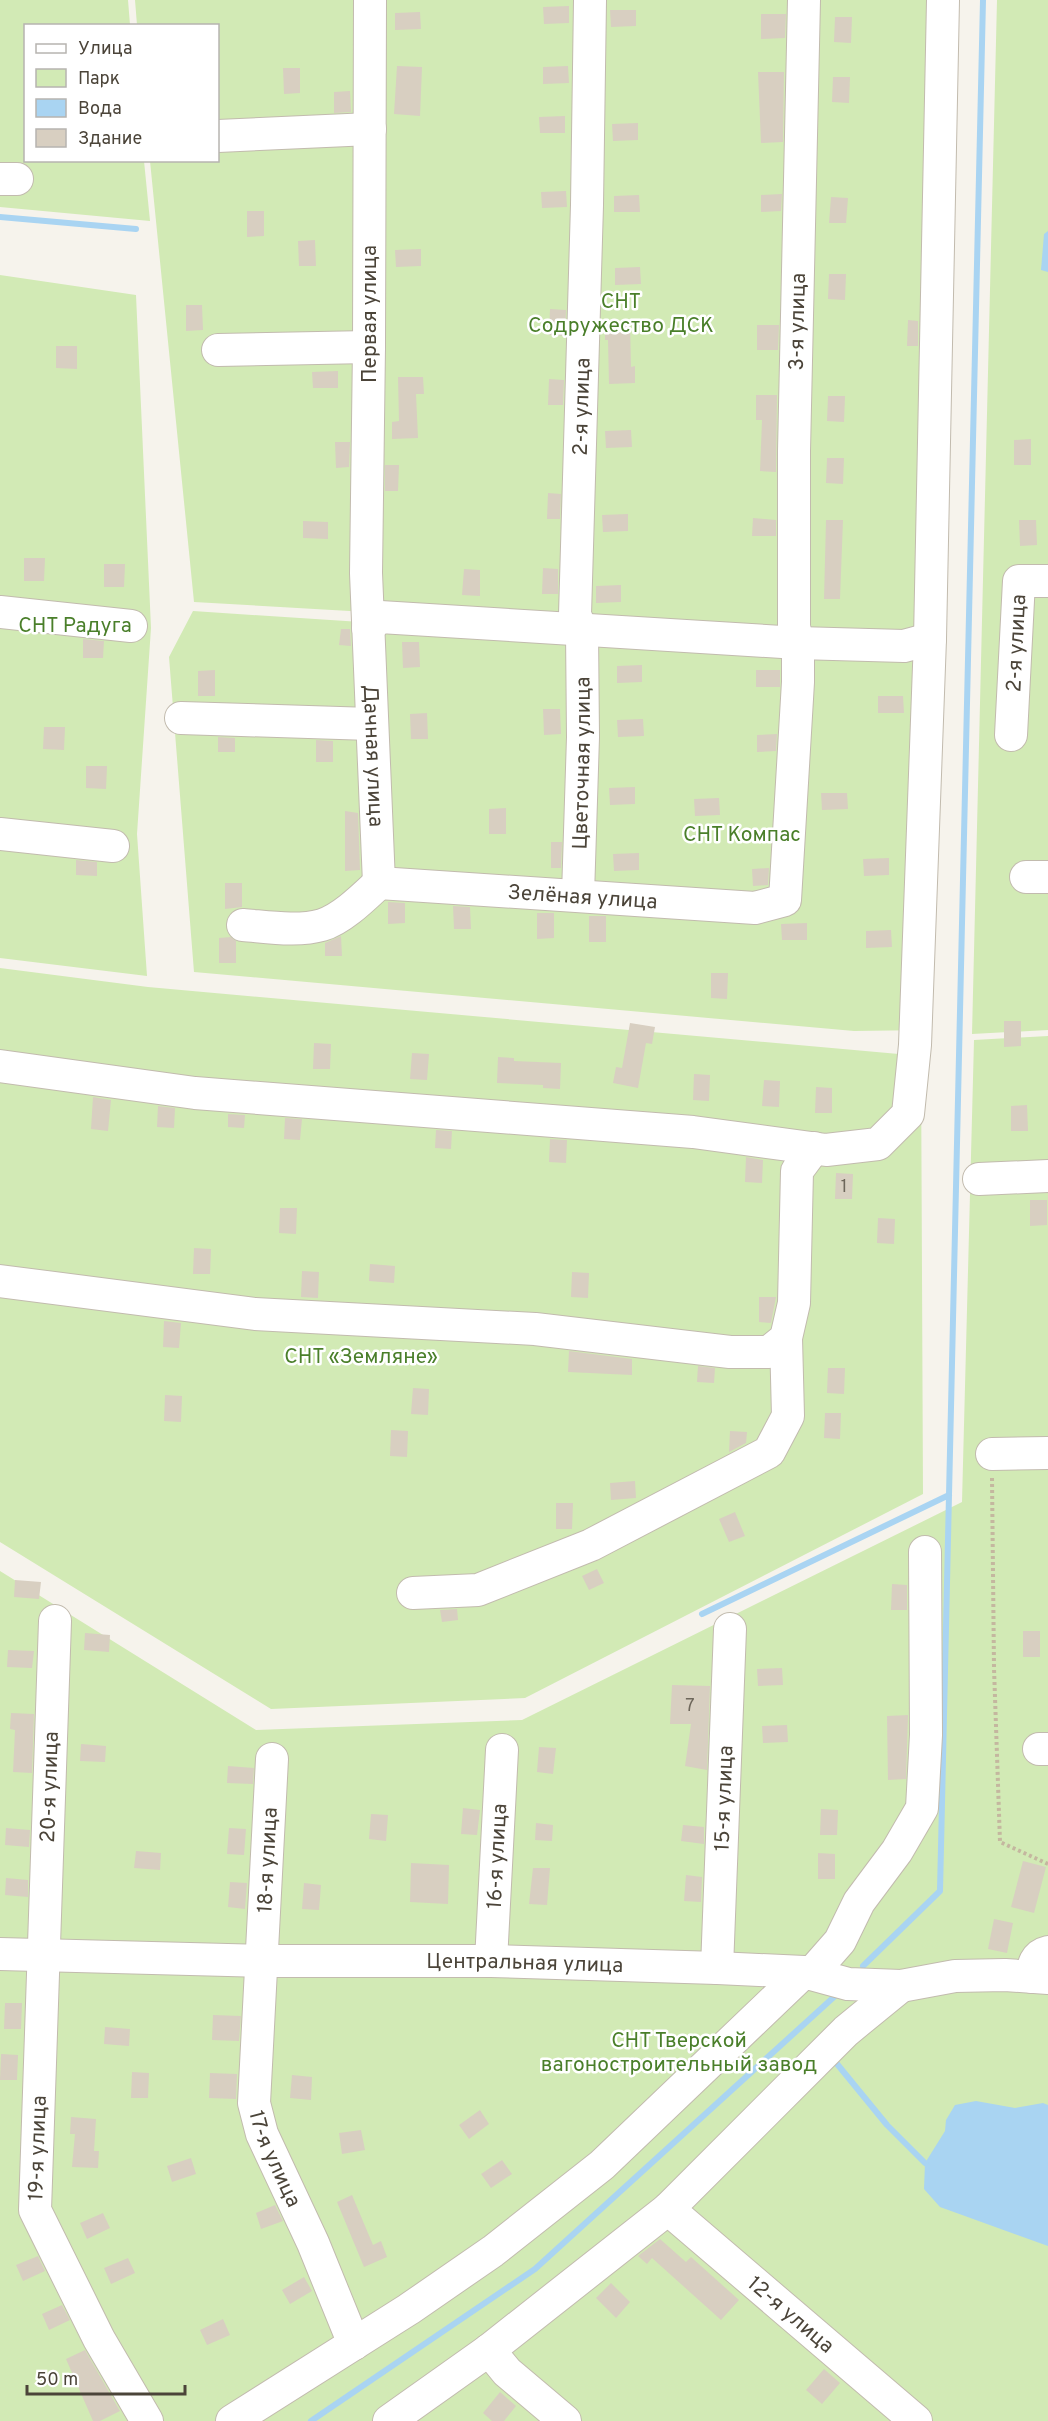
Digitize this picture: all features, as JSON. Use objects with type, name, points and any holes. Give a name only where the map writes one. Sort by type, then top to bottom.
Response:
[{"type":"street","name":"Первая улица","points":[[368,628],[366,573],[370,0]]},
{"type":"street","name":"2-я улица","points":[[582,630],[575,615],[587,205],[590,0]]},
{"type":"street","name":"3-я улица","points":[[785,900],[798,682],[798,644],[794,627],[794,451],[804,0]]},
{"type":"street","points":[[0,1066],[195,1093],[693,1132],[826,1150],[878,1144],[908,1114],[915,1045],[930,639],[943,0]]},
{"type":"street","points":[[219,136],[370,129]]},
{"type":"street","points":[[218,350],[369,347]]},
{"type":"street","name":"2-я улица","points":[[1011,735],[1019,581],[1048,581]]},
{"type":"street","points":[[0,612],[132,626]]},
{"type":"street","points":[[368,628],[380,617],[798,644],[904,646],[930,639]]},
{"type":"street","name":"Дачная улица","points":[[368,628],[379,883]]},
{"type":"street","name":"Цветочная улица","points":[[578,895],[583,736],[582,630]]},
{"type":"street","points":[[181,718],[371,724]]},
{"type":"street","points":[[0,834],[113,846]]},
{"type":"street","points":[[243,925],[288,929],[323,925],[360,902],[379,883]]},
{"type":"street","name":"Зелёная улица","points":[[379,883],[755,908],[785,900]]},
{"type":"street","points":[[412,1593],[478,1590],[591,1545],[770,1452],[788,1416],[786,1338],[794,1303],[797,1171],[814,1148]]},
{"type":"street","points":[[979,1179],[1048,1176]]},
{"type":"street","points":[[0,1281],[255,1314],[535,1329],[730,1352],[769,1352],[786,1338]]},
{"type":"street","points":[[992,1454],[1048,1453]]},
{"type":"street","points":[[232,2421],[493,2252],[602,2165],[840,1941],[859,1902],[897,1851],[922,1808],[926,1735],[925,1552]]},
{"type":"street","name":"20-я улица","points":[[43,1954],[55,1621]]},
{"type":"street","name":"15-я улица","points":[[717,1968],[730,1629]]},
{"type":"street","name":"16-я улица","points":[[491,1961],[502,1750]]},
{"type":"street","name":"18-я улица","points":[[262,1961],[272,1759]]},
{"type":"street","name":"Центральная улица","points":[[0,1954],[262,1961],[491,1961],[717,1968],[808,1973],[848,1984],[901,1986],[955,1976],[1005,1975],[1043,1969]]},
{"type":"street","name":"19-я улица","points":[[43,1954],[34,2210],[99,2339],[147,2421]]},
{"type":"street","name":"17-я улица","points":[[262,1961],[254,2103],[262,2134],[313,2243],[354,2344]]},
{"type":"street","points":[[389,2421],[489,2350],[668,2209],[846,2031],[901,1986]]},
{"type":"street","name":"12-я улица","points":[[668,2209],[916,2421]]},
{"type":"street","points":[[489,2350],[507,2372],[565,2421]]},
{"type":"path","points":[[992,1454],[994,1668],[1000,1842],[1048,1864]]},
{"type":"green space","points":[[0,0],[128,0],[130,24],[24,24],[24,162],[144,162],[150,221],[0,207]]},
{"type":"green space","name":"СНТ Содружество ДСК","points":[[135,0],[948,0],[939,645],[194,602],[150,162],[219,162],[219,24],[137,24]]},
{"type":"green space","points":[[997,0],[1048,0],[1048,1030],[972,1034]]},
{"type":"green space","name":"СНТ Радуга","points":[[0,275],[136,295],[151,628],[137,834],[147,976],[0,958]]},
{"type":"green space","name":"СНТ Компас","points":[[193,611],[938,660],[929,1030],[854,1031],[194,972],[169,657]]},
{"type":"green space","name":"СНТ «Земляне»","points":[[0,968],[148,987],[921,1056],[923,1494],[525,1698],[271,1709],[0,1542]]},
{"type":"green space","name":"СНТ Тверской вагоностроительный завод","points":[[1048,1036],[1048,2421],[0,2421],[0,1571],[256,1730],[522,1720],[962,1502],[974,1040]]},
{"type":"water","points":[[1048,231],[1048,272],[1041,270],[1044,234]]},
{"type":"water","points":[[976,2101],[1015,2108],[1043,2103],[1048,2105],[1048,2246],[940,2207],[924,2189],[925,2163],[945,2131],[946,2120],[955,2105]]},
{"type":"building","points":[[569,6],[569,23],[544,24],[543,7]]},
{"type":"building","points":[[610,10],[636,10],[636,26],[611,27]]},
{"type":"building","points":[[420,12],[421,29],[395,30],[395,13]]},
{"type":"building","points":[[761,14],[786,14],[785,38],[761,39]]},
{"type":"building","points":[[835,17],[852,17],[851,43],[834,42]]},
{"type":"building","points":[[397,66],[422,67],[420,116],[394,114]]},
{"type":"building","points":[[568,66],[569,83],[543,84],[543,67]]},
{"type":"building","points":[[283,68],[300,68],[300,93],[284,94]]},
{"type":"building","points":[[758,72],[784,72],[783,142],[761,143]]},
{"type":"building","points":[[833,77],[850,77],[849,103],[832,102]]},
{"type":"building","points":[[350,91],[351,112],[334,113],[334,92]]},
{"type":"building","points":[[565,116],[565,133],[540,133],[539,117]]},
{"type":"building","points":[[638,123],[638,140],[613,141],[612,124]]},
{"type":"building","points":[[566,191],[567,207],[542,208],[541,192]]},
{"type":"building","points":[[782,194],[781,211],[761,212],[761,195]]},
{"type":"building","points":[[639,195],[640,212],[614,212],[614,196]]},
{"type":"building","points":[[831,197],[848,198],[846,223],[829,223]]},
{"type":"building","points":[[247,211],[264,211],[264,236],[247,237]]},
{"type":"building","points":[[315,240],[316,266],[299,266],[298,241]]},
{"type":"building","points":[[421,249],[421,266],[396,267],[395,250]]},
{"type":"building","points":[[640,267],[641,284],[615,285],[615,268]]},
{"type":"building","points":[[829,274],[846,274],[845,300],[828,299]]},
{"type":"building","points":[[186,305],[202,305],[203,330],[186,331]]},
{"type":"building","points":[[550,309],[566,310],[565,336],[549,335]]},
{"type":"building","points":[[908,320],[918,321],[918,346],[907,346]]},
{"type":"building","points":[[630,322],[631,367],[635,366],[635,383],[609,384],[608,340],[605,340],[605,323]]},
{"type":"building","points":[[757,325],[779,325],[778,350],[757,350]]},
{"type":"building","points":[[56,346],[77,346],[77,369],[56,368]]},
{"type":"building","points":[[338,371],[338,388],[313,388],[312,372]]},
{"type":"building","points":[[398,377],[423,377],[424,394],[416,394],[418,438],[392,439],[392,422],[399,421]]},
{"type":"building","points":[[549,379],[564,380],[563,405],[548,405]]},
{"type":"building","points":[[756,395],[777,395],[776,472],[760,471],[762,420],[756,420]]},
{"type":"building","points":[[828,396],[845,396],[844,422],[827,421]]},
{"type":"building","points":[[631,430],[632,447],[606,448],[605,431]]},
{"type":"building","points":[[1031,439],[1031,465],[1014,465],[1014,440]]},
{"type":"building","points":[[335,442],[350,442],[349,467],[336,468]]},
{"type":"building","points":[[827,458],[844,458],[843,484],[826,483]]},
{"type":"building","points":[[385,465],[399,465],[398,491],[385,491]]},
{"type":"building","points":[[548,493],[561,494],[560,519],[547,519]]},
{"type":"building","points":[[628,514],[628,531],[603,532],[602,515]]},
{"type":"building","points":[[753,518],[776,520],[776,536],[752,536]]},
{"type":"building","points":[[826,520],[843,520],[840,599],[824,599]]},
{"type":"building","points":[[1019,520],[1036,520],[1037,545],[1020,546]]},
{"type":"building","points":[[303,521],[328,522],[328,539],[303,538]]},
{"type":"building","points":[[24,558],[45,558],[44,581],[24,581]]},
{"type":"building","points":[[104,564],[125,564],[124,587],[104,587]]},
{"type":"building","points":[[543,568],[558,569],[558,594],[542,594]]},
{"type":"building","points":[[464,569],[480,570],[480,596],[462,595]]},
{"type":"building","points":[[621,585],[621,602],[596,603],[596,586]]},
{"type":"building","points":[[341,629],[350,629],[351,646],[339,645]]},
{"type":"building","points":[[83,639],[104,641],[103,658],[83,658]]},
{"type":"building","points":[[402,642],[419,642],[420,667],[403,668]]},
{"type":"building","points":[[642,665],[642,682],[617,683],[617,666]]},
{"type":"building","points":[[215,670],[215,696],[198,696],[198,671]]},
{"type":"building","points":[[756,670],[780,670],[780,687],[756,687]]},
{"type":"building","points":[[878,696],[903,696],[904,713],[878,713]]},
{"type":"building","points":[[543,709],[560,709],[561,734],[544,735]]},
{"type":"building","points":[[427,713],[428,739],[411,739],[410,714]]},
{"type":"building","points":[[643,719],[644,736],[618,737],[617,720]]},
{"type":"building","points":[[44,727],[65,727],[64,750],[43,749]]},
{"type":"building","points":[[777,734],[776,751],[757,752],[757,735]]},
{"type":"building","points":[[218,737],[235,738],[235,752],[218,752]]},
{"type":"building","points":[[316,740],[333,741],[333,762],[316,762]]},
{"type":"building","points":[[86,766],[107,766],[106,789],[86,788]]},
{"type":"building","points":[[635,787],[635,804],[610,805],[609,788]]},
{"type":"building","points":[[821,793],[847,793],[848,809],[822,810]]},
{"type":"building","points":[[719,798],[720,815],[695,816],[694,799]]},
{"type":"building","points":[[506,808],[506,834],[489,834],[489,809]]},
{"type":"building","points":[[345,811],[358,813],[360,870],[345,871]]},
{"type":"building","points":[[551,842],[562,842],[561,868],[551,868]]},
{"type":"building","points":[[639,853],[639,870],[614,871],[613,854]]},
{"type":"building","points":[[889,858],[889,875],[864,876],[863,859]]},
{"type":"building","points":[[76,860],[97,862],[97,876],[76,875]]},
{"type":"building","points":[[769,868],[768,885],[753,886],[752,869]]},
{"type":"building","points":[[225,883],[242,883],[242,907],[225,909]]},
{"type":"building","points":[[388,902],[405,903],[405,923],[388,924]]},
{"type":"building","points":[[453,906],[470,907],[471,929],[454,929]]},
{"type":"building","points":[[537,913],[554,913],[554,938],[537,939]]},
{"type":"building","points":[[589,916],[606,916],[606,942],[589,942]]},
{"type":"building","points":[[807,923],[807,940],[782,940],[781,924]]},
{"type":"building","points":[[891,930],[892,947],[866,948],[866,931]]},
{"type":"building","points":[[341,936],[342,956],[325,956],[325,943]]},
{"type":"building","points":[[231,937],[236,941],[236,963],[219,963],[219,938]]},
{"type":"building","points":[[711,973],[728,973],[727,999],[711,998]]},
{"type":"building","points":[[1004,1021],[1021,1021],[1021,1046],[1004,1047]]},
{"type":"building","points":[[630,1023],[655,1027],[652,1044],[646,1043],[638,1088],[613,1083],[616,1067],[622,1068]]},
{"type":"building","points":[[314,1043],[331,1044],[330,1069],[313,1069]]},
{"type":"building","points":[[412,1053],[429,1054],[427,1080],[410,1079]]},
{"type":"building","points":[[498,1057],[514,1058],[514,1061],[561,1063],[560,1089],[543,1088],[543,1085],[497,1083]]},
{"type":"building","points":[[694,1074],[710,1075],[709,1101],[693,1100]]},
{"type":"building","points":[[764,1080],[780,1081],[779,1107],[762,1106]]},
{"type":"building","points":[[816,1087],[832,1088],[832,1113],[815,1113]]},
{"type":"building","points":[[93,1097],[111,1100],[108,1131],[91,1129]]},
{"type":"building","points":[[1027,1105],[1028,1131],[1011,1131],[1011,1106]]},
{"type":"building","points":[[158,1106],[175,1108],[174,1128],[157,1127]]},
{"type":"building","points":[[228,1114],[245,1115],[244,1128],[228,1127]]},
{"type":"building","points":[[285,1118],[302,1119],[300,1140],[284,1139]]},
{"type":"building","points":[[436,1130],[452,1131],[451,1149],[435,1148]]},
{"type":"building","points":[[550,1139],[567,1140],[566,1163],[549,1162]]},
{"type":"building","points":[[746,1157],[763,1160],[762,1183],[745,1182]]},
{"type":"building","points":[[836,1173],[853,1174],[852,1199],[835,1199]]},
{"type":"building","points":[[1030,1200],[1047,1200],[1047,1225],[1030,1226]]},
{"type":"building","points":[[280,1208],[297,1208],[296,1234],[279,1233]]},
{"type":"building","points":[[878,1218],[895,1219],[894,1244],[877,1243]]},
{"type":"building","points":[[194,1248],[211,1249],[210,1274],[193,1274]]},
{"type":"building","points":[[370,1264],[395,1266],[394,1283],[369,1281]]},
{"type":"building","points":[[302,1271],[319,1272],[318,1298],[301,1297]]},
{"type":"building","points":[[572,1272],[589,1273],[588,1298],[571,1297]]},
{"type":"building","points":[[759,1297],[776,1297],[771,1323],[759,1322]]},
{"type":"building","points":[[164,1321],[181,1323],[179,1348],[163,1347]]},
{"type":"building","points":[[569,1351],[632,1359],[632,1375],[568,1372]]},
{"type":"building","points":[[698,1366],[715,1368],[714,1383],[697,1382]]},
{"type":"building","points":[[828,1368],[845,1368],[844,1394],[827,1393]]},
{"type":"building","points":[[413,1388],[429,1389],[428,1415],[411,1414]]},
{"type":"building","points":[[165,1395],[182,1396],[181,1422],[164,1421]]},
{"type":"building","points":[[825,1413],[841,1413],[840,1439],[824,1438]]},
{"type":"building","points":[[391,1430],[408,1431],[407,1457],[390,1456]]},
{"type":"building","points":[[730,1431],[747,1432],[746,1443],[729,1452]]},
{"type":"building","points":[[635,1481],[636,1498],[611,1500],[610,1483]]},
{"type":"building","points":[[556,1503],[573,1503],[572,1529],[556,1529]]},
{"type":"building","points":[[735,1512],[745,1536],[729,1542],[719,1519]]},
{"type":"building","points":[[597,1569],[604,1583],[589,1590],[582,1576]]},
{"type":"building","points":[[15,1580],[41,1582],[39,1599],[14,1597]]},
{"type":"building","points":[[892,1584],[907,1585],[907,1610],[891,1610]]},
{"type":"building","points":[[457,1609],[458,1620],[442,1622],[440,1610]]},
{"type":"building","points":[[1023,1631],[1040,1631],[1040,1657],[1023,1657]]},
{"type":"building","points":[[85,1633],[110,1635],[109,1652],[84,1650]]},
{"type":"building","points":[[8,1650],[34,1651],[32,1668],[7,1667]]},
{"type":"building","points":[[782,1668],[783,1685],[758,1686],[757,1669]]},
{"type":"building","points":[[672,1685],[710,1686],[707,1770],[685,1766],[691,1724],[670,1724]]},
{"type":"building","points":[[11,1713],[34,1714],[32,1773],[13,1772],[15,1730],[10,1729]]},
{"type":"building","points":[[908,1715],[906,1779],[888,1780],[887,1716]]},
{"type":"building","points":[[787,1725],[788,1742],[763,1743],[762,1726]]},
{"type":"building","points":[[81,1744],[106,1746],[105,1762],[80,1761]]},
{"type":"building","points":[[539,1747],[556,1748],[553,1774],[537,1772]]},
{"type":"building","points":[[228,1766],[254,1768],[253,1784],[227,1783]]},
{"type":"building","points":[[463,1808],[480,1810],[477,1835],[461,1834]]},
{"type":"building","points":[[821,1809],[838,1810],[837,1835],[820,1835]]},
{"type":"building","points":[[371,1814],[388,1815],[386,1841],[369,1839]]},
{"type":"building","points":[[536,1823],[553,1825],[552,1841],[535,1840]]},
{"type":"building","points":[[683,1825],[704,1827],[704,1844],[681,1841]]},
{"type":"building","points":[[6,1828],[30,1830],[29,1847],[5,1845]]},
{"type":"building","points":[[229,1828],[246,1829],[244,1855],[227,1854]]},
{"type":"building","points":[[136,1851],[161,1853],[160,1870],[134,1868]]},
{"type":"building","points":[[818,1853],[835,1854],[835,1879],[818,1879]]},
{"type":"building","points":[[1023,1861],[1046,1867],[1034,1913],[1011,1907]]},
{"type":"building","points":[[411,1863],[449,1865],[448,1904],[410,1902]]},
{"type":"building","points":[[533,1868],[550,1868],[547,1905],[529,1904]]},
{"type":"building","points":[[686,1875],[702,1877],[701,1902],[684,1901]]},
{"type":"building","points":[[6,1878],[28,1880],[28,1897],[5,1895]]},
{"type":"building","points":[[230,1882],[247,1883],[245,1909],[228,1907]]},
{"type":"building","points":[[304,1883],[321,1885],[319,1910],[302,1909]]},
{"type":"building","points":[[994,1919],[1013,1923],[1007,1953],[988,1949]]},
{"type":"building","points":[[5,2003],[22,2003],[21,2029],[4,2029]]},
{"type":"building","points":[[213,2015],[241,2016],[239,2041],[212,2040]]},
{"type":"building","points":[[105,2027],[130,2029],[129,2046],[104,2044]]},
{"type":"building","points":[[1,2054],[18,2055],[17,2080],[0,2080]]},
{"type":"building","points":[[132,2072],[149,2073],[148,2098],[131,2098]]},
{"type":"building","points":[[210,2073],[237,2074],[236,2099],[209,2098]]},
{"type":"building","points":[[292,2075],[312,2077],[311,2100],[290,2098]]},
{"type":"building","points":[[480,2110],[489,2124],[469,2139],[459,2125]]},
{"type":"building","points":[[71,2117],[96,2119],[94,2151],[99,2151],[98,2168],[72,2167],[75,2134],[70,2134]]},
{"type":"building","points":[[361,2130],[365,2150],[342,2154],[339,2133]]},
{"type":"building","points":[[191,2158],[196,2174],[172,2182],[167,2166]]},
{"type":"building","points":[[502,2160],[512,2174],[491,2188],[481,2174]]},
{"type":"building","points":[[352,2195],[373,2245],[381,2241],[387,2257],[364,2267],[337,2202]]},
{"type":"building","points":[[275,2205],[283,2221],[261,2229],[256,2213]]},
{"type":"building","points":[[103,2213],[110,2228],[87,2239],[80,2223]]},
{"type":"building","points":[[660,2239],[686,2262],[691,2257],[739,2300],[721,2320],[652,2258],[647,2264],[638,2256]]},
{"type":"building","points":[[38,2256],[45,2271],[23,2281],[16,2265]]},
{"type":"building","points":[[128,2258],[135,2273],[111,2284],[104,2268]]},
{"type":"building","points":[[304,2277],[312,2291],[290,2304],[282,2290]]},
{"type":"building","points":[[611,2283],[630,2302],[616,2318],[596,2298]]},
{"type":"building","points":[[62,2305],[70,2320],[49,2330],[42,2314]]},
{"type":"building","points":[[223,2319],[230,2335],[207,2345],[200,2330]]},
{"type":"building","points":[[85,2350],[120,2411],[100,2421],[93,2421],[66,2359]]},
{"type":"building","points":[[824,2369],[840,2383],[822,2404],[806,2390]]},
{"type":"building","points":[[500,2392],[516,2406],[504,2421],[492,2421],[483,2413]]},
{"type":"waterway","points":[[863,1966],[940,1891],[983,0]]},
{"type":"waterway","points":[[0,217],[136,229]]},
{"type":"waterway","points":[[702,1614],[949,1495]]},
{"type":"waterway","points":[[311,2421],[535,2269],[835,1996]]},
{"type":"waterway","points":[[833,2059],[887,2125],[925,2163]]}]
